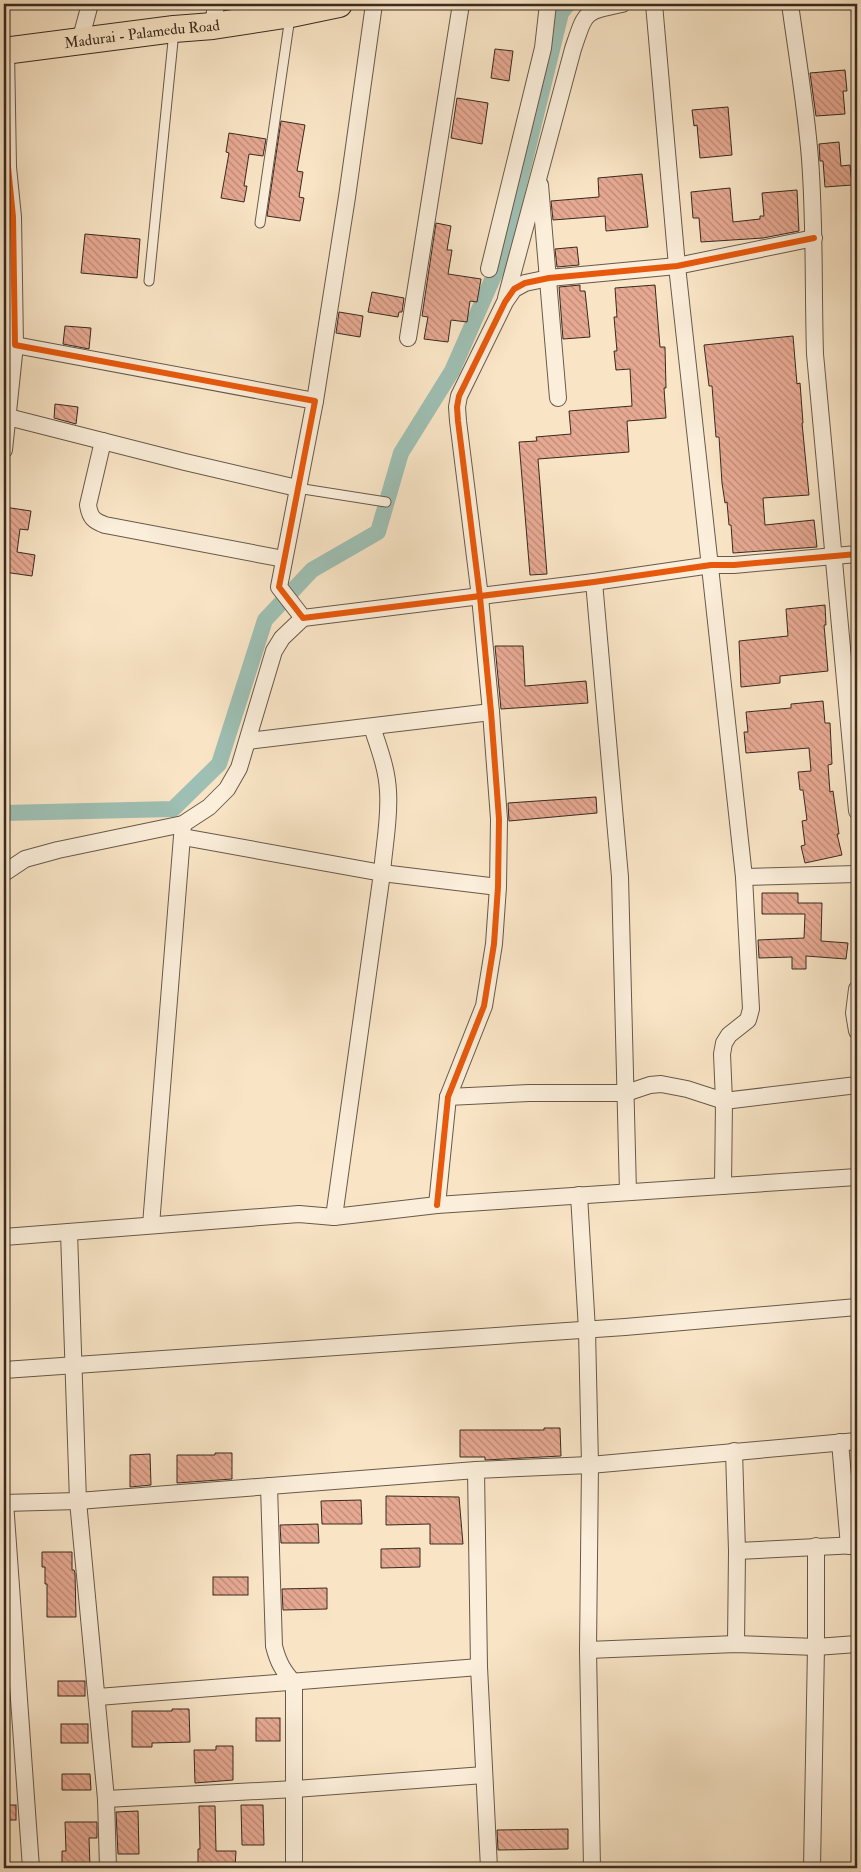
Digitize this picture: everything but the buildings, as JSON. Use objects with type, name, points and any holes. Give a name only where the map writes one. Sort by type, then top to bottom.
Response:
[{"type":"main road","name":"Madurai - Palamedu Road","points":[[5,50],[174,29],[214,15],[291,14],[339,4]]},
{"type":"street","points":[[80,41],[90,4]]},
{"type":"street","points":[[300,615],[279,587],[315,400],[347,197],[374,4]]},
{"type":"street","points":[[408,338],[461,4]]},
{"type":"street","points":[[489,268],[542,48],[548,4]]},
{"type":"street","points":[[505,302],[573,49],[582,25],[587,15],[595,10],[622,4]]},
{"type":"street","points":[[654,4],[677,266],[744,877],[751,1009],[748,1020],[729,1035],[724,1043],[722,1054],[724,1101],[723,1186]]},
{"type":"street","points":[[790,4],[810,158],[814,238],[813,300],[815,354],[832,556],[857,804]]},
{"type":"street","points":[[4,450],[14,217],[6,167],[5,50]]},
{"type":"street","points":[[539,172],[558,398]]},
{"type":"street","points":[[437,1205],[448,1097],[484,1006],[494,944],[498,887],[499,819],[491,712],[480,597],[457,407],[459,396],[505,302],[514,289],[524,283],[549,278],[677,266],[814,238]]},
{"type":"street","points":[[9,344],[315,400]]},
{"type":"street","points":[[5,417],[297,488]]},
{"type":"street","points":[[103,441],[88,505],[90,515],[95,522],[284,559]]},
{"type":"street","points":[[151,1225],[183,830],[227,789],[239,768],[274,652],[282,638],[300,615],[480,597],[711,565],[857,554]]},
{"type":"street","points":[[594,582],[620,878],[628,1192]]},
{"type":"street","points":[[248,741],[491,712]]},
{"type":"street","points":[[334,1217],[382,873],[388,792],[385,767],[372,727]]},
{"type":"street","points":[[4,873],[25,859],[58,850],[183,830],[382,873],[498,887]]},
{"type":"street","points":[[744,877],[857,874]]},
{"type":"street","points":[[857,989],[854,1014],[857,1031]]},
{"type":"street","points":[[448,1097],[529,1093],[626,1093],[650,1085],[662,1084],[680,1087],[724,1101],[857,1085]]},
{"type":"street","points":[[4,1237],[299,1214],[334,1217],[437,1205],[857,1177]]},
{"type":"street","points":[[579,1195],[587,1330],[590,1465],[588,1650],[592,1868]]},
{"type":"street","points":[[69,1232],[78,1501],[98,1697],[106,1799],[108,1868]]},
{"type":"street","points":[[4,1370],[587,1330],[857,1307]]},
{"type":"street","points":[[32,1868],[4,1503],[78,1501],[476,1470],[590,1465],[857,1441]]},
{"type":"street","points":[[737,1551],[853,1545],[840,1442]]},
{"type":"street","points":[[734,1451],[737,1551],[736,1644]]},
{"type":"street","points":[[476,1470],[479,1668],[489,1868]]},
{"type":"street","points":[[269,1486],[274,1646],[280,1666],[294,1683],[294,1868]]},
{"type":"street","points":[[812,1868],[816,1546]]},
{"type":"street","points":[[588,1650],[736,1644],[816,1647],[857,1644]]},
{"type":"street","points":[[98,1697],[479,1668]]},
{"type":"street","points":[[106,1799],[294,1789],[484,1775]]},
{"type":"lane","points":[[260,223],[291,14]]},
{"type":"lane","points":[[149,281],[174,29]]},
{"type":"lane","points":[[297,488],[386,502]]},
{"type":"waterway","points":[[4,813],[173,809],[219,764],[265,620],[312,570],[378,532],[401,453],[452,371],[500,262],[561,13],[568,4]]},
{"type":"cycle path","points":[[6,50],[8,167],[13,217],[15,345],[315,401],[279,587],[303,618],[594,582],[711,565],[734,565],[857,554]]},
{"type":"cycle path","points":[[437,1205],[448,1097],[484,1006],[494,944],[498,887],[499,819],[491,712],[480,597],[458,421],[457,407],[459,396],[505,302],[514,289],[525,283],[549,278],[677,266],[814,238]]}]
